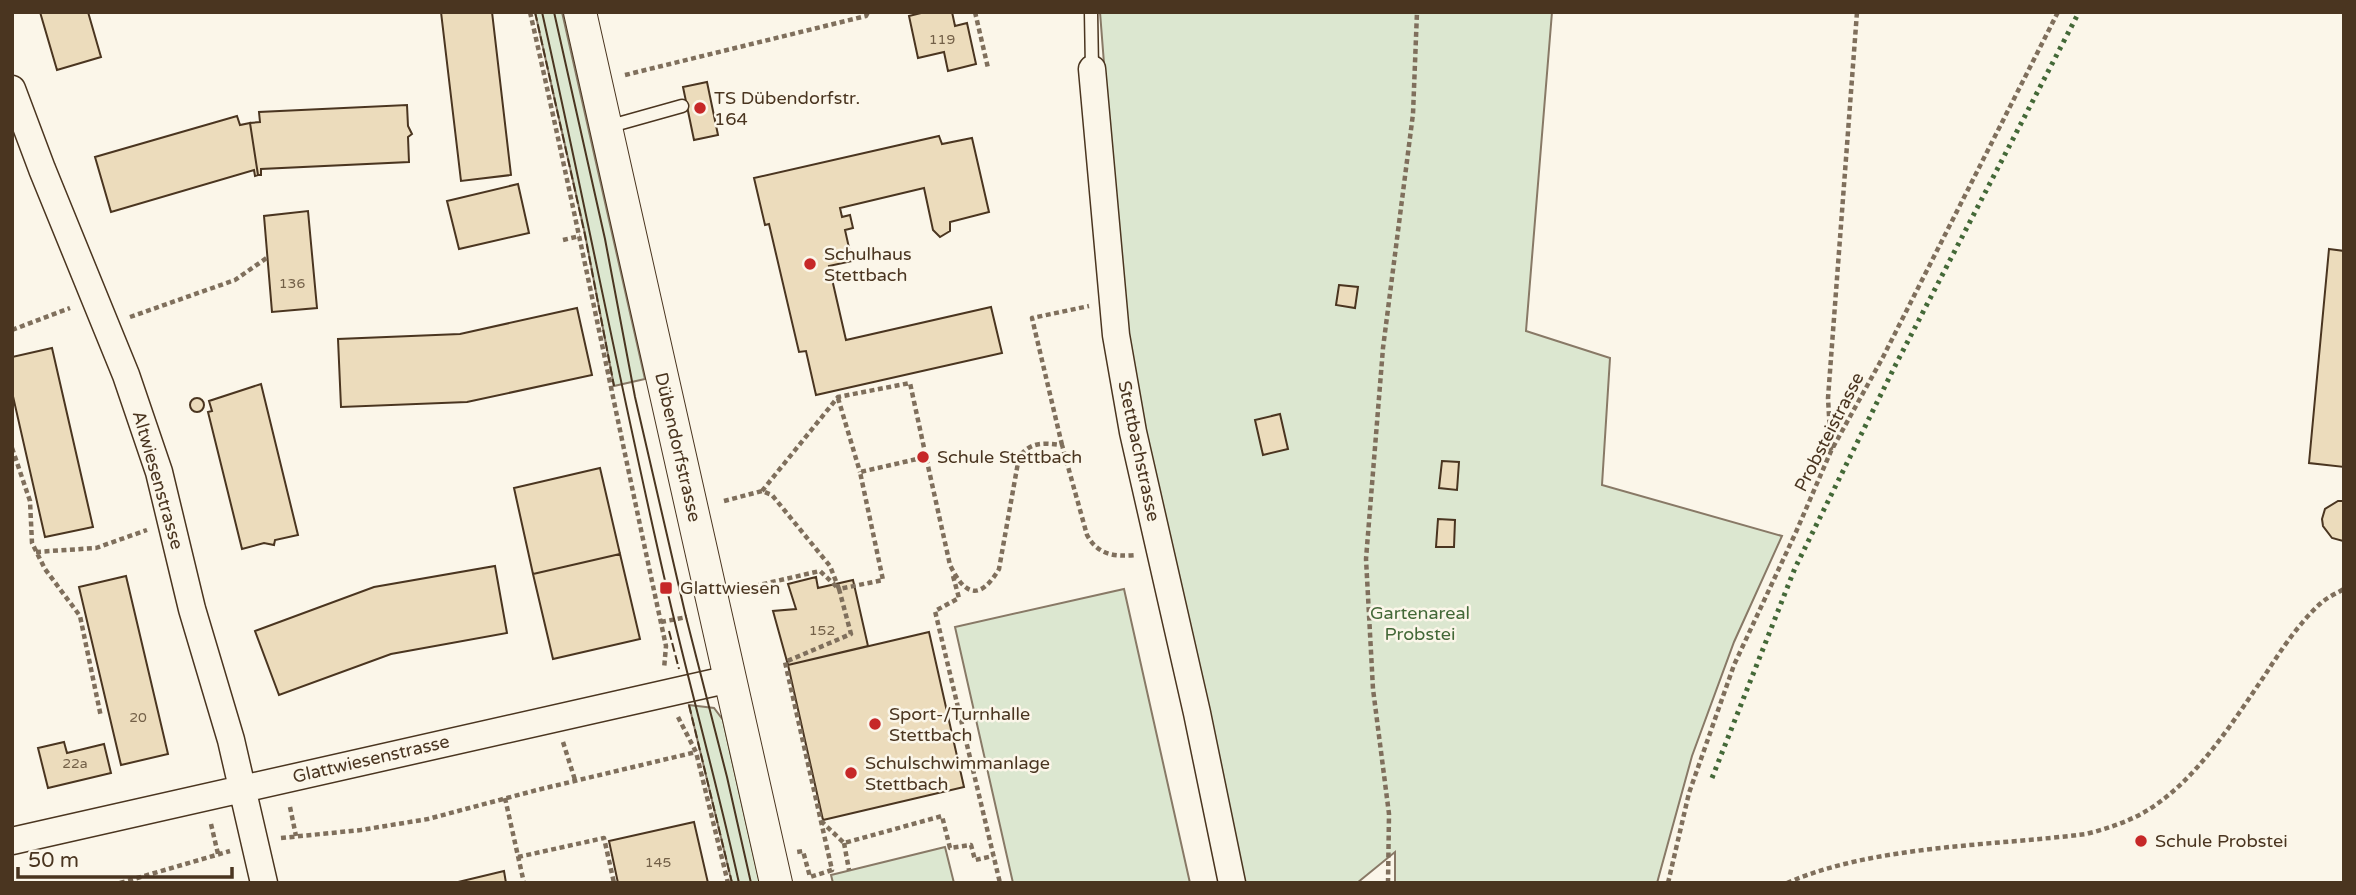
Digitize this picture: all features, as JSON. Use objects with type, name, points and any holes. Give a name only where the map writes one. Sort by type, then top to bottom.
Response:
[{"type":"street","name":"Dübendorfstrasse","points":[[580,12],[776,883]]},
{"type":"street","name":"Stettbachstrasse","points":[[1092,69],[1116,335],[1133,432],[1232,883]]},
{"type":"street","name":"Altwiesenstrasse","points":[[12,89],[41,169],[126,375],[159,472],[192,609],[224,713],[264,883]]},
{"type":"street","name":"Glattwiesenstrasse","points":[[12,841],[730,679]]},
{"type":"lane","name":"Stettbachstrasse","points":[[1091,12],[1092,69]]},
{"type":"lane","points":[[606,127],[682,106]]},
{"type":"path","points":[[530,12],[666,646],[664,671]]},
{"type":"path","points":[[617,77],[866,16],[868,12]]},
{"type":"path","points":[[975,12],[988,68]]},
{"type":"path","points":[[1388,883],[1389,814],[1373,689],[1366,559],[1383,348],[1413,114],[1417,12]]},
{"type":"path","points":[[1831,451],[1828,398],[1857,12]]},
{"type":"path","name":"Probsteistrasse","points":[[1668,883],[1689,793],[1734,665],[1831,451],[1883,357],[2058,12]]},
{"type":"path","points":[[563,240],[580,236]]},
{"type":"path","points":[[119,321],[234,280],[268,257]]},
{"type":"path","points":[[1114,301],[1031,318],[1062,445],[1092,545],[1104,553],[1120,556],[1161,554]]},
{"type":"path","points":[[12,330],[78,306]]},
{"type":"path","points":[[762,491],[838,397],[910,383],[959,598],[935,611],[1000,883]]},
{"type":"path","points":[[838,397],[860,472],[883,580],[839,589]]},
{"type":"path","points":[[950,565],[958,582],[972,592],[981,590],[992,581],[1001,560],[1019,457],[1031,445],[1043,442],[1062,445]]},
{"type":"path","points":[[12,449],[30,501],[32,543],[45,569],[80,616],[102,717]]},
{"type":"path","points":[[860,472],[926,457]]},
{"type":"path","points":[[724,500],[762,491],[772,495],[830,566],[851,634],[785,662],[832,870],[810,877],[803,851]]},
{"type":"path","points":[[36,552],[96,548],[152,528]]},
{"type":"path","points":[[746,588],[820,571],[839,589]]},
{"type":"path","points":[[1787,883],[1880,856],[2086,834],[2114,826],[2143,813],[2169,794],[2198,765],[2223,735],[2283,648],[2322,603],[2344,589]]},
{"type":"path","points":[[657,605],[662,598]]},
{"type":"path","points":[[673,709],[696,752],[728,883]]},
{"type":"path","points":[[556,718],[576,780]]},
{"type":"path","points":[[274,839],[428,819],[696,752]]},
{"type":"path","points":[[505,798],[524,883]]},
{"type":"path","points":[[289,804],[296,836]]},
{"type":"path","points":[[844,843],[942,816],[950,848],[971,845],[975,860],[993,856]]},
{"type":"path","points":[[820,820],[844,843],[849,870]]},
{"type":"path","points":[[210,821],[218,854]]},
{"type":"path","points":[[519,857],[604,838],[614,883]]},
{"type":"path","points":[[120,883],[239,848]]},
{"type":"green space","points":[[535,12],[562,12],[645,379],[614,386],[585,234]]},
{"type":"green space","name":"Gartenareal Probstei","points":[[1100,12],[1552,12],[1526,331],[1610,358],[1602,485],[1782,536],[1734,642],[1692,756],[1657,883],[1395,883],[1395,852],[1357,883],[1245,883],[1142,429],[1125,334]]},
{"type":"green space","points":[[1124,589],[1190,883],[1013,883],[955,627]]},
{"type":"green space","points":[[689,705],[714,708],[723,720],[760,883],[732,883]]},
{"type":"green space","points":[[945,847],[954,883],[833,883],[831,875]]},
{"type":"building","points":[[40,12],[88,12],[101,57],[57,70]]},
{"type":"building","points":[[441,12],[492,12],[511,175],[461,181]]},
{"type":"building","points":[[925,12],[952,12],[955,26],[967,23],[976,64],[948,71],[944,52],[918,58],[909,16]]},
{"type":"building","name":"TS Dübendorfstr. 164","points":[[707,82],[718,135],[694,140],[683,87]]},
{"type":"building","points":[[407,105],[408,126],[412,134],[408,137],[409,162],[261,169],[261,175],[258,175],[250,123],[260,122],[259,112]]},
{"type":"building","points":[[237,116],[240,125],[250,123],[258,175],[255,176],[254,170],[111,212],[95,157]]},
{"type":"building","name":"Schulhaus Stettbach","points":[[939,136],[942,144],[972,138],[989,212],[950,222],[950,231],[940,237],[933,230],[924,188],[840,208],[842,217],[850,215],[853,228],[845,230],[852,261],[829,266],[846,340],[991,307],[1002,353],[816,395],[806,351],[799,352],[769,224],[765,225],[754,178]]},
{"type":"building","points":[[518,184],[529,233],[459,249],[447,201]]},
{"type":"building","points":[[308,211],[317,308],[272,312],[264,216]]},
{"type":"building","points":[[2329,249],[2344,251],[2344,467],[2309,463]]},
{"type":"building","points":[[1339,285],[1358,287],[1355,308],[1336,305]]},
{"type":"building","points":[[577,308],[592,375],[467,402],[341,407],[338,339],[460,334]]},
{"type":"building","points":[[52,348],[93,527],[45,537],[12,392],[12,357]]},
{"type":"building","points":[[261,384],[298,535],[275,540],[274,545],[264,543],[242,549],[208,412],[212,411],[209,401]]},
{"type":"building","points":[[197,398],[202,400],[202,410],[197,412],[192,410],[190,405],[192,400]]},
{"type":"building","points":[[1280,414],[1288,449],[1263,455],[1255,420]]},
{"type":"building","points":[[1442,461],[1459,462],[1457,490],[1439,488]]},
{"type":"building","points":[[600,468],[620,554],[533,574],[514,488]]},
{"type":"building","points":[[2338,501],[2344,501],[2343,541],[2332,538],[2323,526],[2322,519],[2325,509]]},
{"type":"building","points":[[1438,519],[1455,520],[1454,547],[1436,547]]},
{"type":"building","points":[[620,554],[640,639],[553,659],[533,574]]},
{"type":"building","points":[[495,566],[507,633],[391,654],[279,695],[255,631],[374,587]]},
{"type":"building","points":[[126,576],[168,754],[121,765],[79,587]]},
{"type":"building","points":[[816,577],[818,588],[853,580],[868,646],[788,665],[773,611],[796,609],[788,584]]},
{"type":"building","name":"Sport-/Turnhalle Stettbach","points":[[929,632],[964,787],[823,820],[788,665]]},
{"type":"building","points":[[64,742],[67,753],[104,744],[111,773],[48,788],[38,748]]},
{"type":"building","points":[[694,822],[708,883],[618,883],[609,841]]},
{"type":"building","points":[[504,871],[506,883],[454,883]]},
{"type":"tram line","points":[[542,12],[650,514],[739,883]]},
{"type":"tram line","points":[[554,12],[605,239],[635,397],[751,883]]},
{"type":"hedge","points":[[1712,778],[1795,568],[1896,364],[2079,12]]},
{"type":"fence","points":[[535,12],[585,235],[614,386]]},
{"type":"fence","points":[[669,631],[679,669]]},
{"type":"fence","points":[[689,705],[732,883]]},
{"type":"place","name":"TS Dübendorfstr. 164","points":[[700,108]]},
{"type":"place","name":"Schulhaus Stettbach","points":[[810,264]]},
{"type":"place","name":"Schule Stettbach","points":[[923,457]]},
{"type":"place","name":"Glattwiesen","points":[[666,588]]},
{"type":"place","name":"Sport-/Turnhalle Stettbach","points":[[875,724]]},
{"type":"place","name":"Schulschwimmanlage Stettbach","points":[[851,773]]},
{"type":"place","name":"Schule Probstei","points":[[2141,841]]}]
